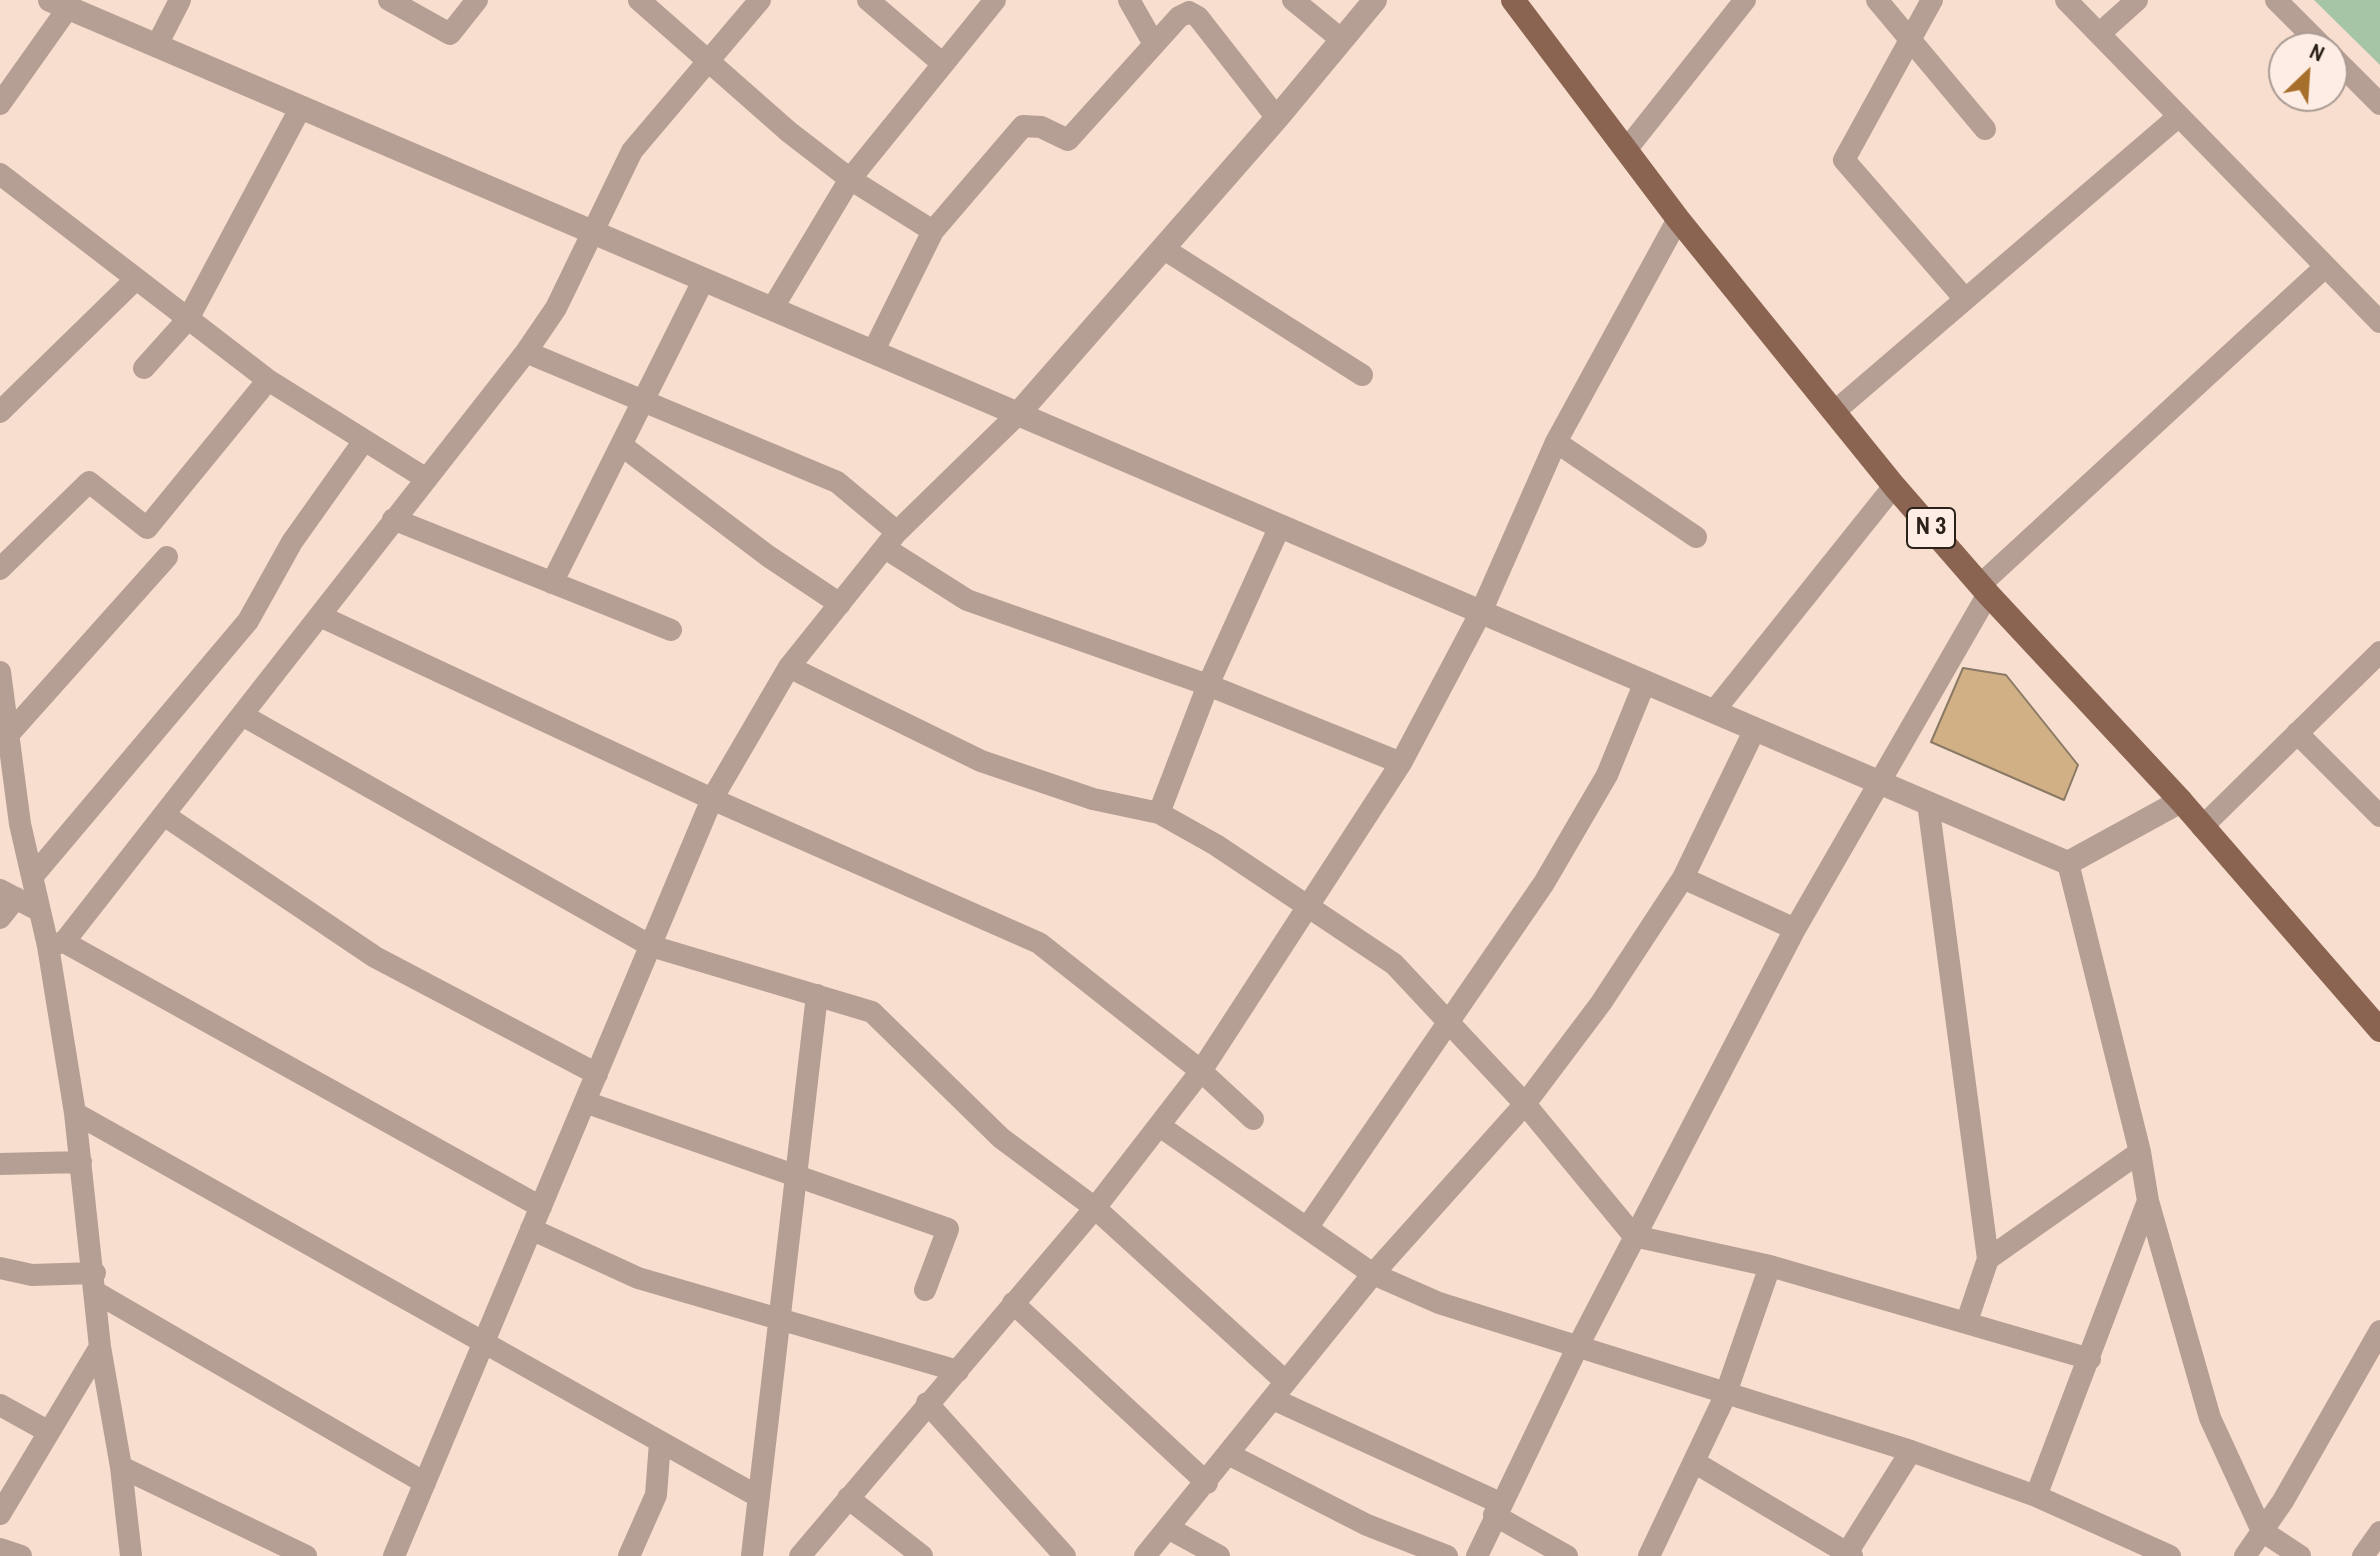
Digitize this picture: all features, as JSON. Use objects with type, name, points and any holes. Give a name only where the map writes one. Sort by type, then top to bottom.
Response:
[{"type":"main road","name":"N 3","points":[[1513,0],[1678,219],[1894,486],[1984,589],[2181,801],[2380,1029]]},
{"type":"street","points":[[157,45],[180,0]]},
{"type":"street","points":[[389,0],[450,34],[477,0]]},
{"type":"street","points":[[639,0],[789,132],[850,179],[933,231]]},
{"type":"street","points":[[56,944],[164,815],[526,352],[556,308],[632,151],[760,0]]},
{"type":"street","points":[[868,0],[943,64]]},
{"type":"street","points":[[772,309],[850,179],[995,0]]},
{"type":"street","points":[[1129,0],[1154,44]]},
{"type":"street","points":[[1293,0],[1342,40]]},
{"type":"street","points":[[394,1556],[712,799],[789,667],[891,540],[1018,414],[1277,118],[1375,0]]},
{"type":"street","points":[[1626,150],[1745,0]]},
{"type":"street","points":[[1877,0],[1985,129]]},
{"type":"street","points":[[1932,0],[1844,160],[1965,299]]},
{"type":"street","points":[[2066,0],[2380,322]]},
{"type":"street","points":[[2099,34],[2137,0]]},
{"type":"street","points":[[2276,0],[2308,32]]},
{"type":"street","points":[[0,104],[59,4],[2068,863]]},
{"type":"street","points":[[873,352],[933,231],[1023,126],[1041,127],[1068,140],[1179,17],[1189,12],[1198,17],[1277,118]]},
{"type":"street","points":[[2348,72],[2380,104]]},
{"type":"street","points":[[144,368],[188,319],[301,107]]},
{"type":"street","points":[[1834,412],[2179,116]]},
{"type":"street","points":[[0,174],[268,380],[425,478]]},
{"type":"street","points":[[800,1556],[1095,1208],[1161,1127],[1201,1071],[1401,763],[1481,612],[1556,442],[1678,219]]},
{"type":"street","points":[[1164,249],[1362,375]]},
{"type":"street","points":[[1477,1556],[1497,1509],[1634,1236],[1795,929],[1984,589],[2325,267]]},
{"type":"street","points":[[0,412],[136,279]]},
{"type":"street","points":[[552,583],[704,279]]},
{"type":"street","points":[[526,352],[837,482],[891,540],[967,600],[1208,685],[1401,763]]},
{"type":"street","points":[[0,569],[89,482],[147,528],[268,380]]},
{"type":"street","points":[[33,876],[248,621],[292,542],[363,442]]},
{"type":"street","points":[[1556,442],[1696,537]]},
{"type":"street","points":[[621,445],[768,556],[840,604]]},
{"type":"street","points":[[1714,711],[1894,486]]},
{"type":"street","points":[[393,519],[671,630]]},
{"type":"street","points":[[1159,813],[1208,685],[1280,526]]},
{"type":"street","points":[[8,735],[167,557]]},
{"type":"street","points":[[320,616],[712,799],[1039,943],[1201,1071],[1253,1119]]},
{"type":"street","points":[[2202,827],[2380,652]]},
{"type":"street","points":[[789,667],[981,761],[1093,799],[1159,813],[1216,845],[1394,964],[1525,1104],[1634,1236],[1770,1266],[2090,1359]]},
{"type":"street","points":[[0,672],[8,735],[10,819],[33,876],[40,911],[56,944],[96,1283],[100,1347],[121,1467],[131,1556]]},
{"type":"street","points":[[1307,1228],[1544,883],[1607,775],[1645,682]]},
{"type":"street","points":[[242,715],[651,946],[872,1012],[1001,1138],[1095,1208],[1279,1390],[1497,1509],[1567,1556]]},
{"type":"street","points":[[1145,1556],[1230,1455],[1373,1274],[1525,1104],[1601,1003],[1683,878],[1755,729]]},
{"type":"street","points":[[2297,733],[2380,816]]},
{"type":"street","points":[[2068,863],[2181,801]]},
{"type":"street","points":[[1928,803],[1988,1259],[1967,1321]]},
{"type":"street","points":[[164,815],[375,957],[597,1074]]},
{"type":"street","points":[[2068,863],[2140,1152],[2148,1201],[2210,1418],[2262,1531],[2300,1556]]},
{"type":"street","points":[[1683,878],[1795,929]]},
{"type":"street","points":[[0,918],[8,894],[40,911]]},
{"type":"street","points":[[56,944],[541,1207]]},
{"type":"street","points":[[752,1556],[817,995]]},
{"type":"street","points":[[585,1102],[948,1229],[925,1290]]},
{"type":"street","points":[[75,1113],[483,1345],[759,1497]]},
{"type":"street","points":[[1161,1127],[1373,1274],[1439,1303],[1725,1396],[1911,1451],[2036,1496],[2170,1556]]},
{"type":"street","points":[[1988,1259],[2140,1152]]},
{"type":"street","points":[[0,1164],[81,1162]]},
{"type":"street","points":[[2036,1496],[2148,1201]]},
{"type":"street","points":[[531,1229],[638,1278],[958,1371]]},
{"type":"street","points":[[1649,1556],[1725,1396],[1770,1266]]},
{"type":"street","points":[[0,1268],[96,1283],[425,1483]]},
{"type":"street","points":[[1013,1303],[1207,1483]]},
{"type":"street","points":[[2245,1556],[2380,1331]]},
{"type":"street","points":[[0,1514],[100,1347]]},
{"type":"street","points":[[927,1403],[1065,1556]]},
{"type":"street","points":[[0,1405],[49,1432]]},
{"type":"street","points":[[629,1556],[656,1495],[660,1442]]},
{"type":"street","points":[[1694,1462],[1850,1555],[1911,1451]]},
{"type":"street","points":[[1230,1455],[1367,1525],[1447,1556]]},
{"type":"street","points":[[121,1467],[306,1556]]},
{"type":"street","points":[[848,1498],[922,1556]]},
{"type":"street","points":[[1168,1528],[1219,1556]]},
{"type":"street","points":[[2363,1556],[2380,1532]]},
{"type":"street","points":[[0,1549],[21,1556]]},
{"type":"green space","points":[[2314,0],[2380,0],[2380,65],[2348,32]]},
{"type":"building","points":[[1963,668],[2006,675],[2078,765],[2064,800],[1931,742]]}]
